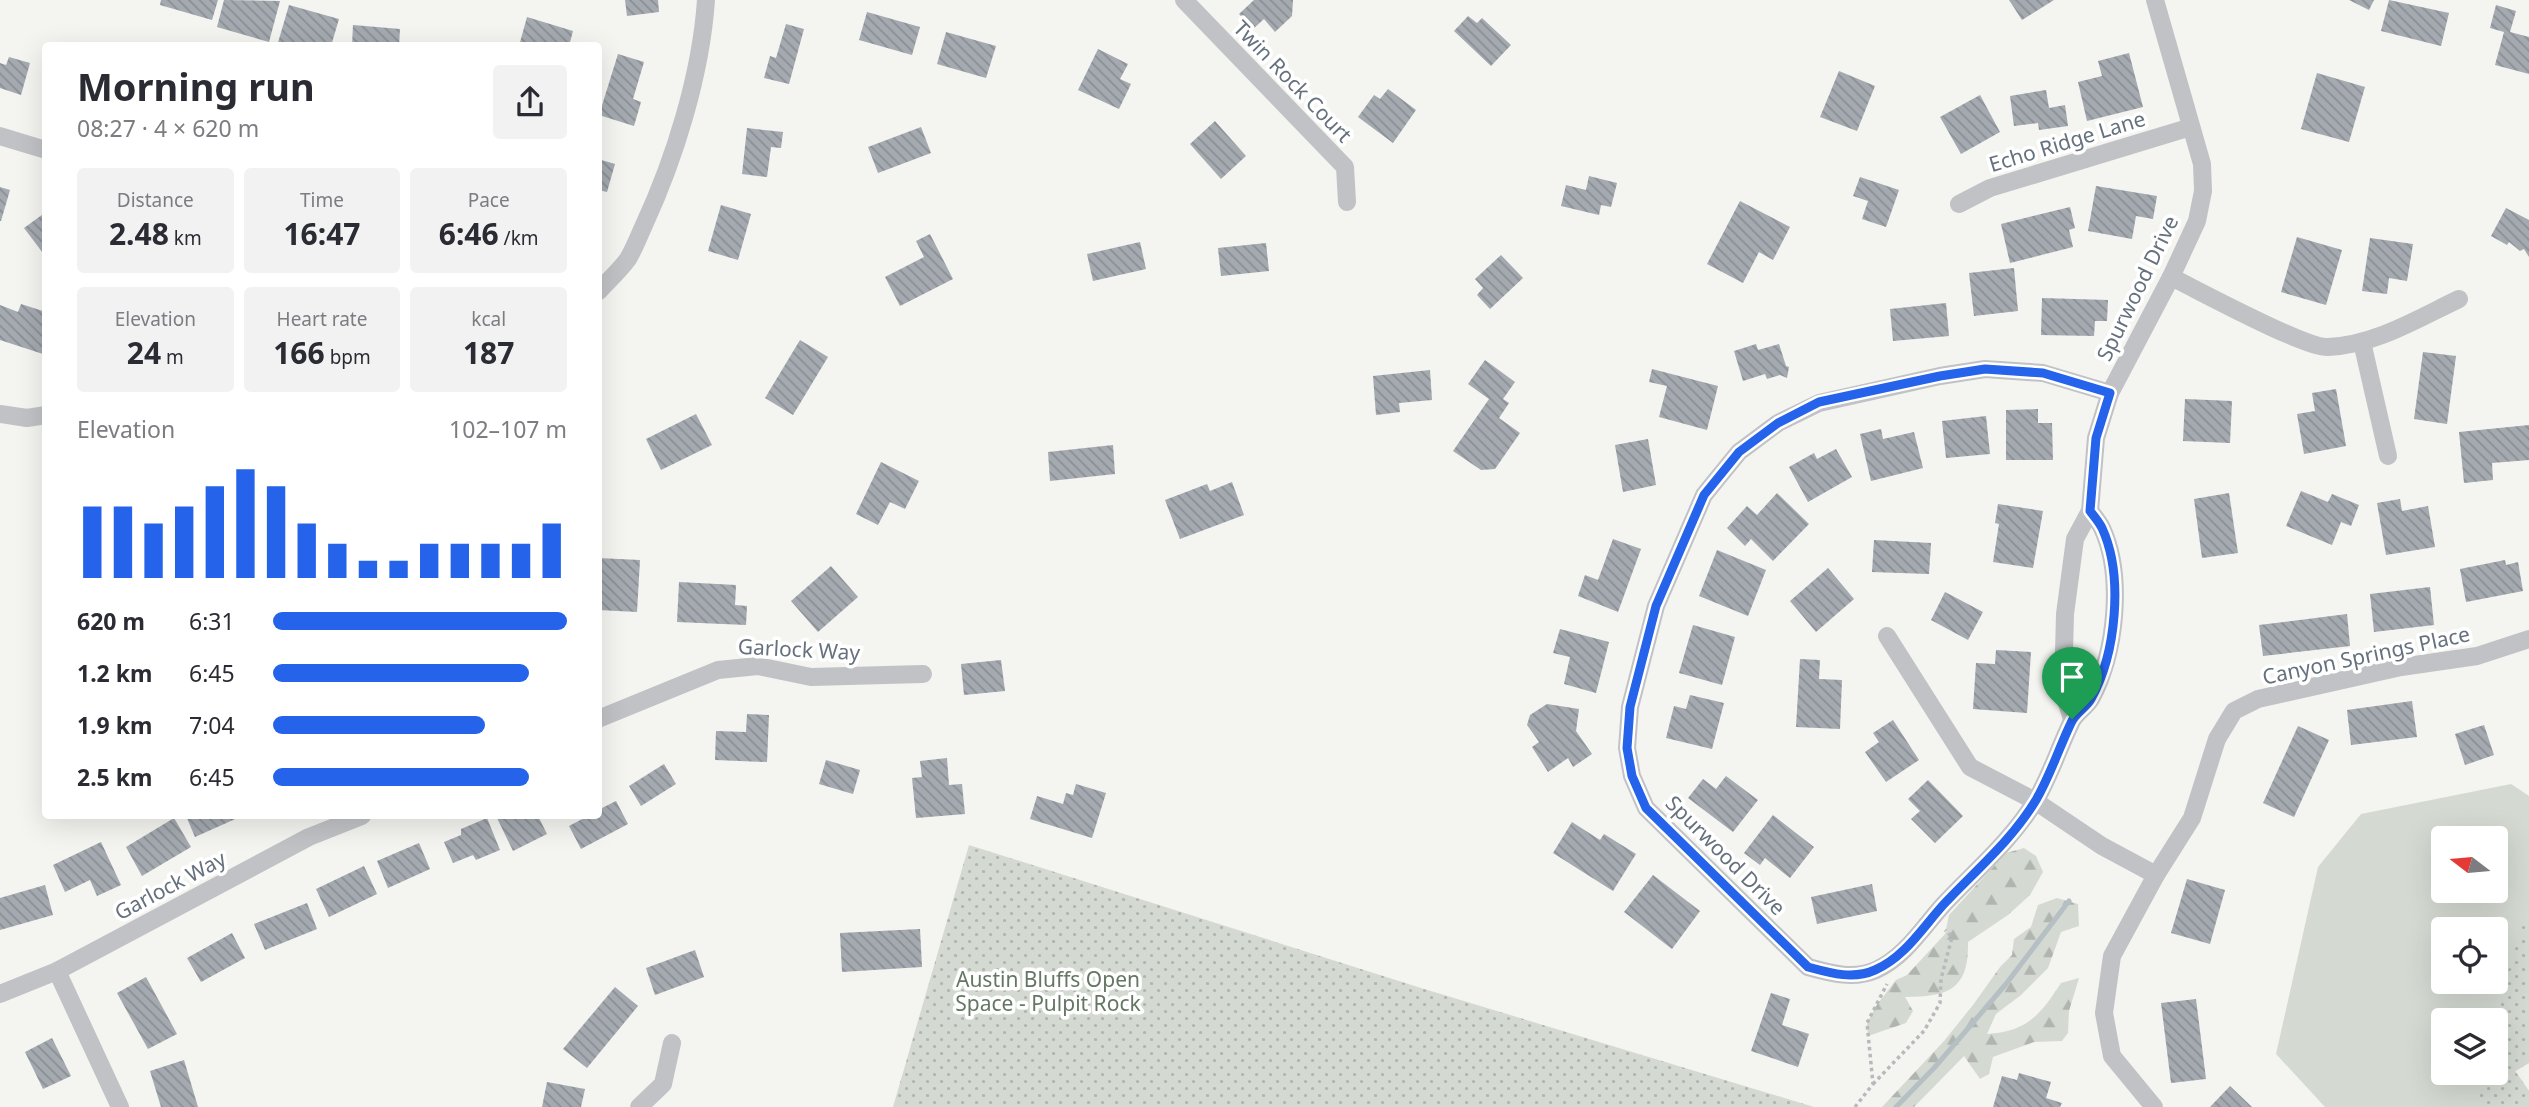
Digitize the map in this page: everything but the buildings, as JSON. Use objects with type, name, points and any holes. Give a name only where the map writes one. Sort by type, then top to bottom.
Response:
[{"type":"street","points":[[602,288],[628,259],[652,208],[695,74],[706,0]]},
{"type":"street","name":"Twin Rock Court","points":[[1184,0],[1345,167],[1347,202]]},
{"type":"street","name":"Spurwood Drive","points":[[2072,719],[2063,691],[2065,614],[2075,539],[2090,511],[2096,438],[2110,393],[2197,221],[2203,191],[2202,164],[2155,0]]},
{"type":"street","name":"Echo Ridge Lane","points":[[1959,204],[1990,188],[2191,127]]},
{"type":"street","points":[[0,136],[42,149]]},
{"type":"street","points":[[2171,277],[2296,337],[2325,348],[2362,342],[2459,299]]},
{"type":"street","points":[[2362,342],[2388,456]]},
{"type":"street","name":"Spurwood Drive","points":[[2090,511],[2102,527],[2113,561],[2115,596],[2108,661],[2090,701],[2072,719],[2057,759],[2035,802],[2004,843],[1943,905],[1901,953],[1874,971],[1841,976],[1808,967],[1646,808],[1632,776],[1627,748],[1630,707],[1656,606],[1704,495],[1739,452],[1778,423],[1819,402],[1985,369],[2043,373],[2110,393]]},
{"type":"street","points":[[0,414],[27,418],[42,416]]},
{"type":"street","points":[[1887,636],[1970,767],[2035,802],[2102,846],[2156,875]]},
{"type":"street","name":"Canyon Springs Place","points":[[2154,1107],[2112,1056],[2104,1013],[2112,956],[2156,875],[2192,818],[2217,739],[2234,711],[2258,699],[2401,667],[2477,656],[2529,639]]},
{"type":"street","name":"Garlock Way","points":[[602,717],[718,670],[758,666],[811,677],[923,674]]},
{"type":"street","name":"Garlock Way","points":[[0,994],[57,971],[309,837],[354,819]]},
{"type":"street","points":[[57,971],[120,1107]]},
{"type":"street","points":[[639,1107],[663,1084],[672,1043]]},
{"type":"path","points":[[1855,1107],[1873,1084],[1924,1031],[1940,1003],[1941,979],[1952,937],[1942,927]]},
{"type":"path","points":[[1873,1084],[1867,1023],[1891,976]]},
{"type":"green space","points":[[2511,784],[2529,796],[2529,1063],[2515,1071],[2529,1091],[2529,1107],[2325,1107],[2276,1054],[2318,867],[2361,814]]},
{"type":"green space","name":"Austin Bluffs Open Space - Pulpit Rock","points":[[969,845],[1421,988],[1814,1107],[893,1107]]},
{"type":"green space","points":[[2024,848],[2036,856],[2043,872],[2030,895],[2008,915],[1968,942],[1965,970],[1960,980],[1945,992],[1905,997],[1913,1011],[1906,1023],[1868,1036],[1867,1023],[1876,1006],[1896,980],[1907,975],[1945,934],[1949,915],[2006,853]]},
{"type":"green space","points":[[2057,898],[2078,904],[2079,926],[2061,932],[2048,968],[2021,995],[1996,1014],[1987,1034],[2012,1030],[2031,1020],[2061,983],[2079,978],[2069,1011],[2068,1033],[2062,1041],[2034,1042],[1993,1057],[1989,1074],[1980,1079],[1964,1056],[1914,1107],[1882,1107],[1944,1041],[2012,955],[2014,939],[2031,927],[2038,905]]},
{"type":"green space","points":[[2529,905],[2529,1063],[2515,1071],[2529,1091],[2529,1107],[2484,1107],[2476,1085],[2508,1085],[2508,1008],[2496,1008],[2500,994],[2508,994],[2508,970]]},
{"type":"waterway","points":[[1896,1107],[1935,1067],[2006,984],[2069,901]]},
{"type":"route","points":[[1985,369],[2043,373],[2110,393],[2096,438],[2090,511],[2102,527],[2113,561],[2115,596],[2108,661],[2090,701],[2072,719],[2057,759],[2035,802],[2004,843],[1943,905],[1901,953],[1874,971],[1841,976],[1808,967],[1646,808],[1632,776],[1627,748],[1630,707],[1656,606],[1704,495],[1739,452],[1778,423],[1819,402],[1985,369]]}]
